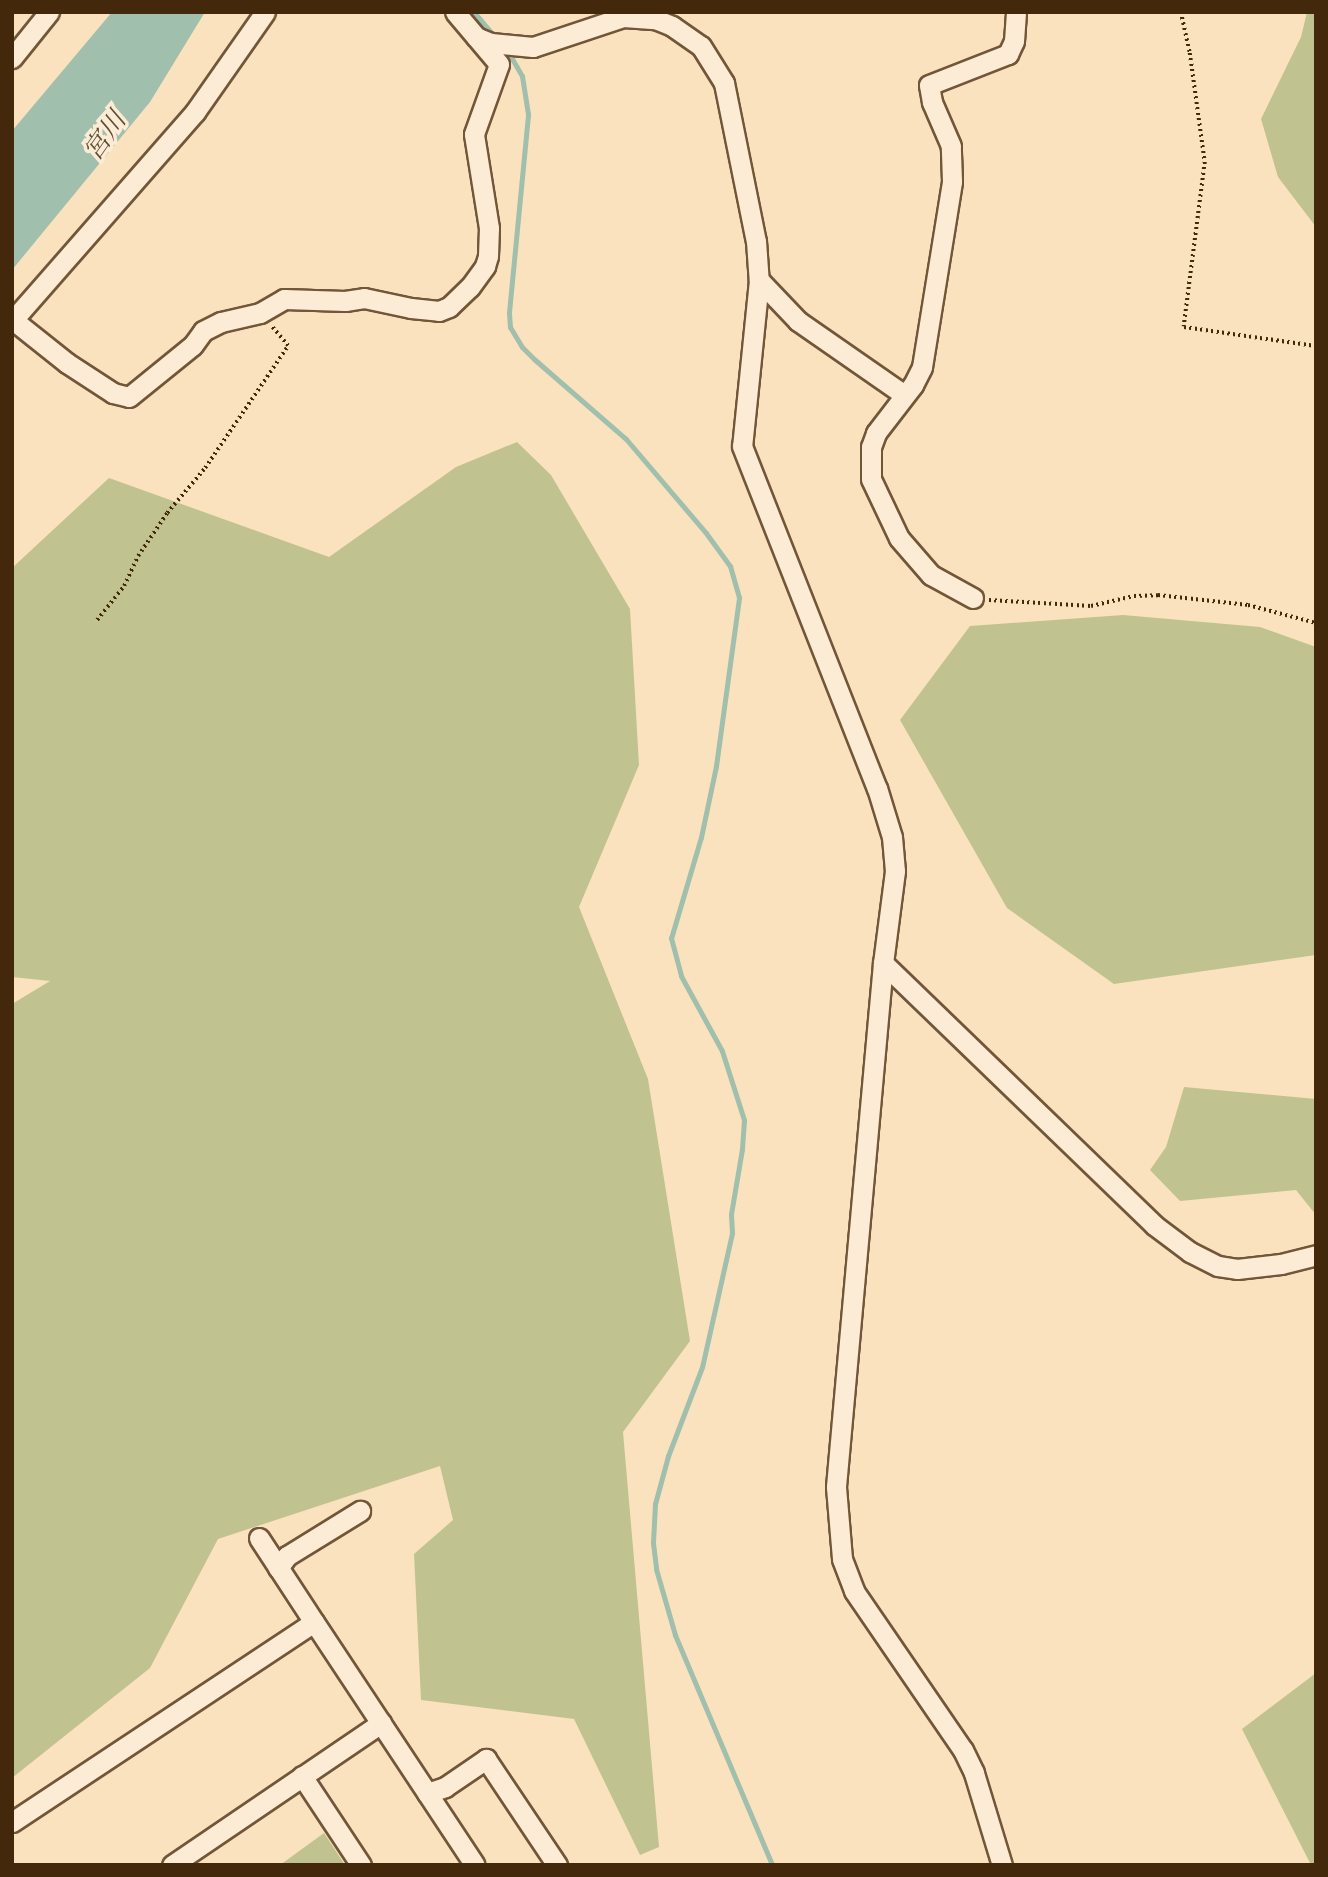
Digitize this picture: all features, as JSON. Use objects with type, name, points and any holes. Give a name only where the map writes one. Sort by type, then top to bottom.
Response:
[{"type":"street","points":[[12,58],[48,12]]},
{"type":"street","points":[[265,12],[195,111],[13,320],[67,363],[113,393],[129,397],[193,345],[203,331],[241,316],[260,313],[291,298],[345,301],[364,298],[439,311],[456,302],[470,287],[485,266],[489,242],[474,134],[499,64],[481,39],[454,12]]},
{"type":"street","points":[[973,598],[931,575],[908,551],[871,480],[870,447],[876,433],[903,394],[913,385],[922,367],[952,181],[951,146],[932,102],[929,85],[1008,54],[1014,41],[1016,12]]},
{"type":"street","points":[[481,39],[533,47],[604,21],[638,17],[672,26],[701,47],[724,83],[755,241],[759,280],[742,446],[877,788],[892,837],[895,871],[883,963],[836,1487],[838,1535],[847,1577],[854,1591],[963,1750],[974,1773],[1002,1865]]},
{"type":"street","points":[[759,280],[798,321],[903,394]]},
{"type":"street","points":[[883,963],[1154,1225],[1190,1252],[1218,1266],[1237,1269],[1281,1264],[1316,1255]]},
{"type":"street","points":[[278,1568],[287,1556],[360,1511]]},
{"type":"street","points":[[259,1538],[475,1865]]},
{"type":"street","points":[[12,1822],[314,1622]]},
{"type":"street","points":[[172,1865],[381,1723]]},
{"type":"street","points":[[427,1793],[444,1787],[486,1759],[556,1865]]},
{"type":"street","points":[[302,1776],[361,1865]]},
{"type":"path","points":[[1181,12],[1190,53],[1205,162],[1184,327],[1316,346]]},
{"type":"path","points":[[97,620],[124,586],[138,556],[167,513],[205,468],[288,346],[280,333],[271,326],[241,316]]},
{"type":"path","points":[[973,598],[1091,606],[1134,596],[1158,595],[1248,605],[1316,623]]},
{"type":"green space","points":[[1307,12],[1316,12],[1316,227],[1278,177],[1261,119],[1301,37]]},
{"type":"green space","points":[[517,442],[551,475],[630,609],[639,765],[579,907],[648,1079],[690,1341],[623,1432],[659,1847],[640,1855],[574,1719],[421,1700],[414,1554],[453,1520],[440,1466],[218,1539],[150,1668],[12,1778],[12,1004],[50,981],[12,977],[12,568],[109,478],[329,557],[456,467]]},
{"type":"green space","points":[[1123,615],[1260,627],[1316,647],[1316,955],[1114,984],[1007,908],[900,720],[970,626]]},
{"type":"green space","points":[[1184,1087],[1316,1099],[1316,1215],[1296,1190],[1180,1201],[1150,1170],[1166,1147]]},
{"type":"green space","points":[[1316,1673],[1316,1865],[1311,1865],[1242,1729]]},
{"type":"green space","points":[[324,1833],[345,1865],[280,1865]]},
{"type":"water","name":"宮川","points":[[112,12],[205,12],[150,102],[12,270],[12,131]]},
{"type":"waterway","points":[[474,12],[496,38]]},
{"type":"waterway","points":[[507,50],[522,76],[528,115],[509,313],[510,327],[522,347],[534,359],[626,439],[706,533],[730,566],[739,598],[716,766],[701,837],[671,938],[681,976],[722,1051],[744,1120],[742,1149],[731,1214],[732,1233],[702,1367],[668,1456],[655,1504],[653,1543],[656,1569],[675,1635],[772,1865]]}]
